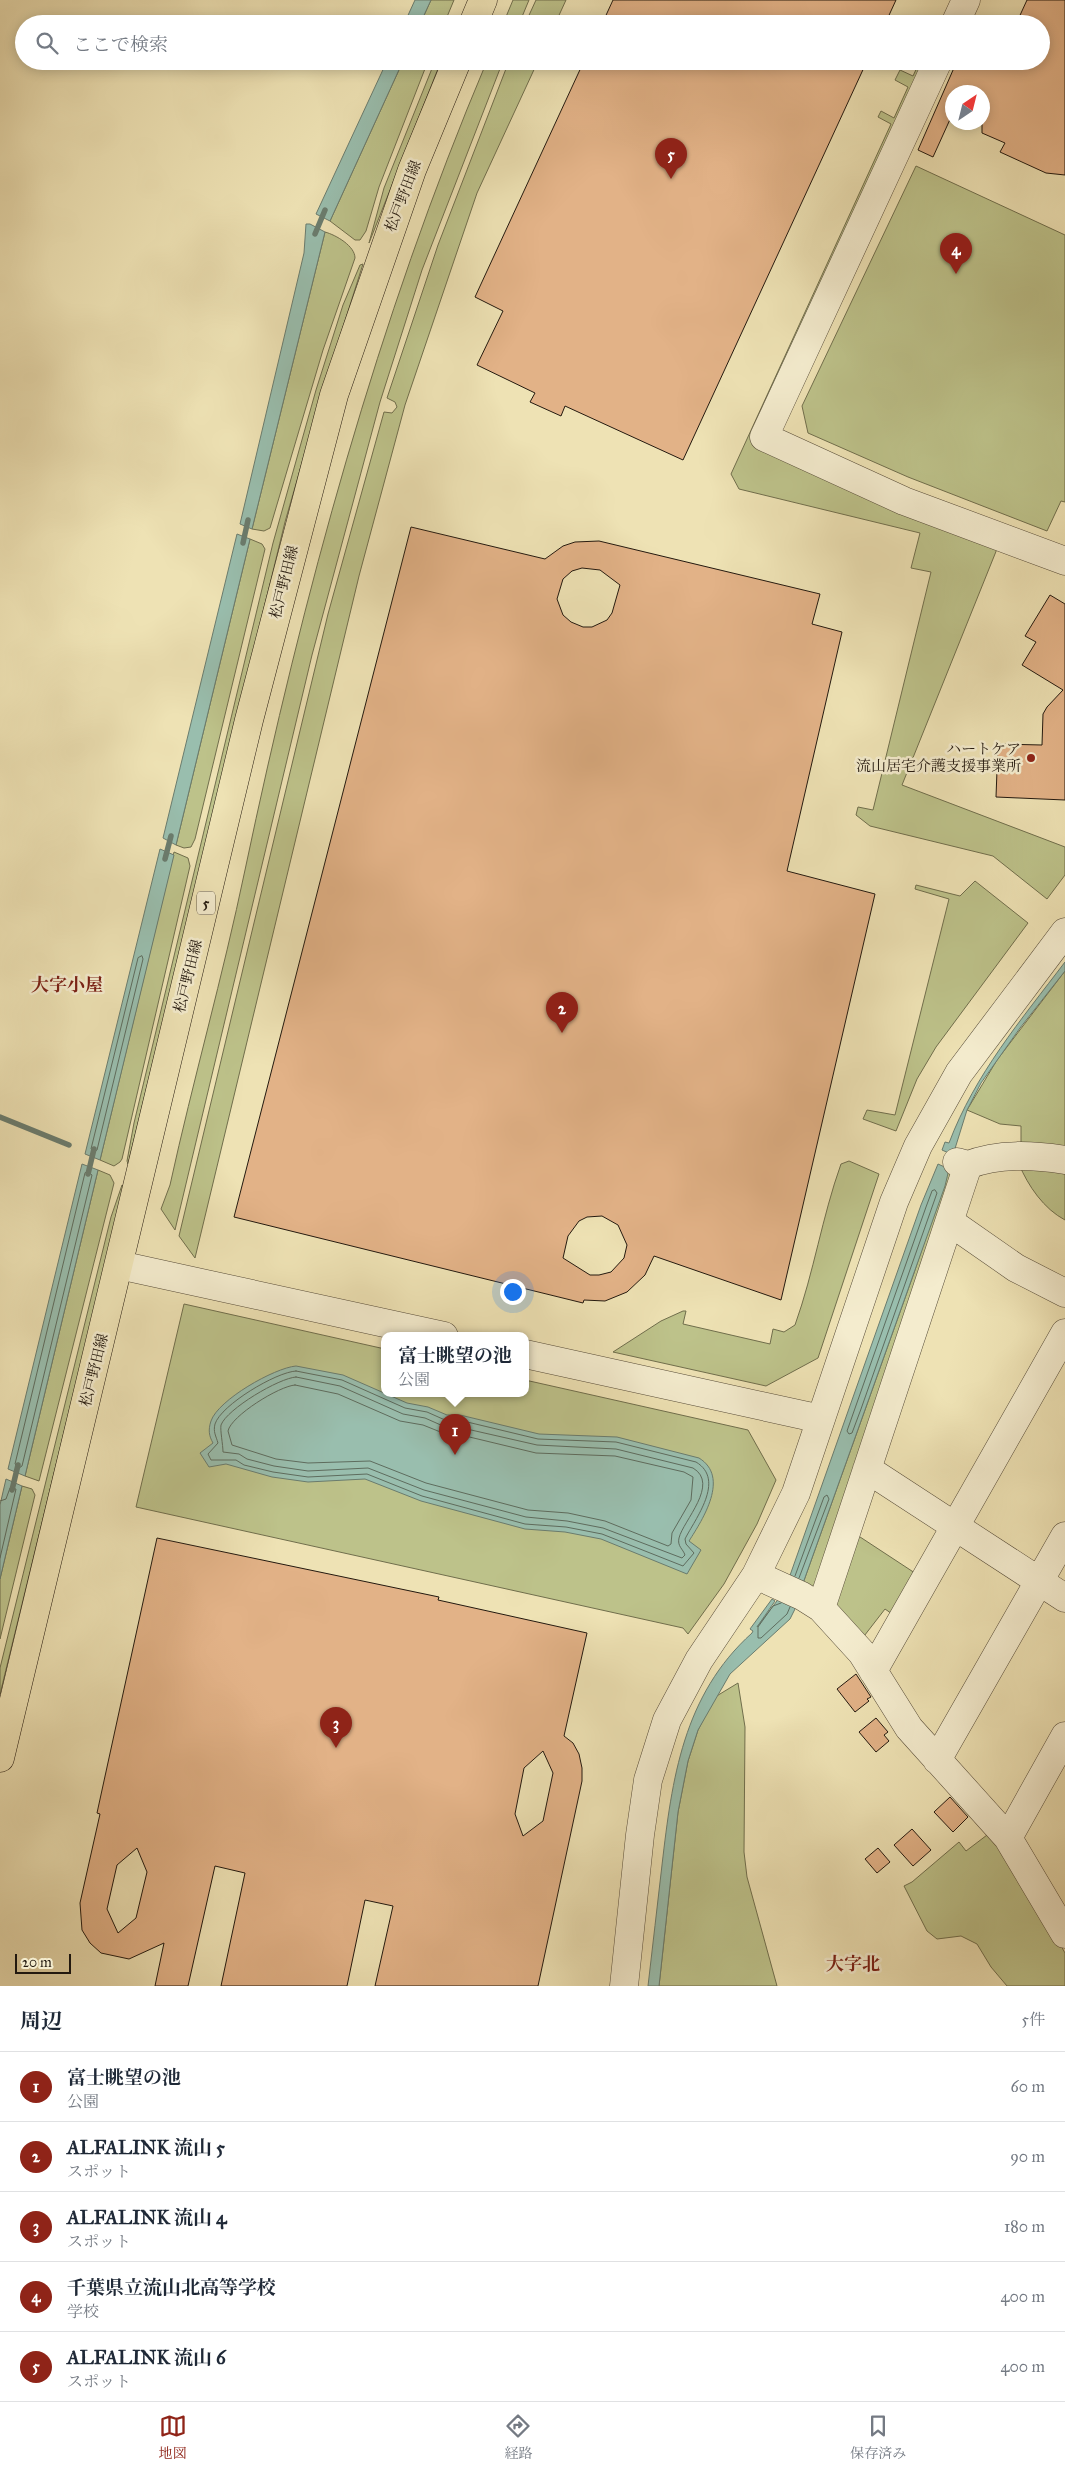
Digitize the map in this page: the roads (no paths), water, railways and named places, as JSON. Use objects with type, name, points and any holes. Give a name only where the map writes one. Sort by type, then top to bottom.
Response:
[{"type":"main road","points":[[477,15],[483,0]]},
{"type":"main road","name":"松戸野田線","points":[[0,1758],[249,720],[334,395],[406,187],[453,70]]},
{"type":"street","points":[[959,15],[966,0]]},
{"type":"street","points":[[934,70],[764,437],[904,501],[1065,561]]},
{"type":"street","points":[[624,1986],[640,1835],[653,1761],[667,1720],[687,1680],[756,1575],[796,1493],[894,1202],[918,1146],[959,1073],[1065,932]]},
{"type":"street","points":[[802,1597],[867,1469],[950,1222],[962,1164],[1019,1156],[1065,1160]]},
{"type":"street","points":[[950,1222],[1016,1268],[1065,1293]]},
{"type":"street","points":[[119,1265],[426,1332]]},
{"type":"street","points":[[873,1672],[1065,1333]]},
{"type":"street","points":[[529,1355],[821,1419]]},
{"type":"street","points":[[867,1469],[1065,1598]]},
{"type":"street","points":[[938,1760],[1065,1536]]},
{"type":"street","points":[[756,1575],[802,1597],[862,1653],[909,1728],[1008,1838],[1065,1934]]},
{"type":"street","points":[[1008,1838],[1065,1736]]},
{"type":"water","points":[[415,0],[431,0],[424,15],[408,15]]},
{"type":"water","points":[[383,70],[399,70],[330,221],[316,214]]},
{"type":"water","points":[[306,224],[310,224],[325,232],[252,529],[240,524],[304,253]]},
{"type":"water","points":[[237,534],[250,539],[176,845],[163,838]]},
{"type":"water","points":[[160,849],[174,855],[100,1160],[85,1154]]},
{"type":"water","points":[[1065,962],[1065,971],[1020,1028],[981,1083],[967,1110],[953,1155],[942,1150],[945,1142],[949,1143],[972,1094],[1000,1048]]},
{"type":"water","points":[[82,1164],[98,1170],[25,1476],[8,1469]]},
{"type":"water","points":[[938,1164],[949,1169],[945,1186],[802,1586],[788,1581],[921,1205]]},
{"type":"water","points":[[296,1366],[343,1375],[381,1392],[381,1397],[393,1397],[407,1403],[428,1407],[447,1415],[460,1415],[539,1434],[617,1437],[699,1458],[708,1466],[712,1476],[713,1487],[706,1510],[689,1541],[701,1550],[687,1574],[601,1539],[565,1532],[525,1529],[421,1501],[365,1479],[308,1482],[272,1477],[226,1464],[209,1467],[200,1453],[213,1443],[209,1427],[216,1413],[224,1404],[248,1386],[274,1372]]},
{"type":"water","points":[[6,1479],[22,1486],[0,1579],[0,1505]]},
{"type":"water","points":[[780,1597],[797,1605],[790,1619],[730,1674],[698,1730],[688,1761],[678,1812],[659,1986],[648,1986],[666,1833],[677,1770],[685,1740],[696,1711],[710,1683],[729,1657],[752,1633],[753,1631],[750,1629],[772,1599],[775,1601],[757,1627]]},
{"type":"waterway","points":[[315,234],[325,210]]},
{"type":"waterway","points":[[243,543],[248,520]]},
{"type":"waterway","points":[[165,859],[171,836]]},
{"type":"waterway","points":[[0,1117],[69,1145]]},
{"type":"waterway","points":[[88,1174],[94,1149]]},
{"type":"waterway","points":[[12,1490],[18,1465]]},
{"type":"place","name":"ALFALINK 流山 6","points":[[671,179]]},
{"type":"place","name":"千葉県立流山北高等学校","points":[[956,274]]},
{"type":"place","name":"ハートケア 流山居宅介護支援事業所","points":[[1031,758]]},
{"type":"place","name":"ALFALINK 流山 5","points":[[562,1033]]},
{"type":"place","name":"富士眺望の池","points":[[455,1455]]},
{"type":"place","name":"ALFALINK 流山 4","points":[[336,1748]]},
{"type":"district","name":"大字小屋","points":[[67,985]]},
{"type":"district","name":"大字北","points":[[853,1964]]}]
